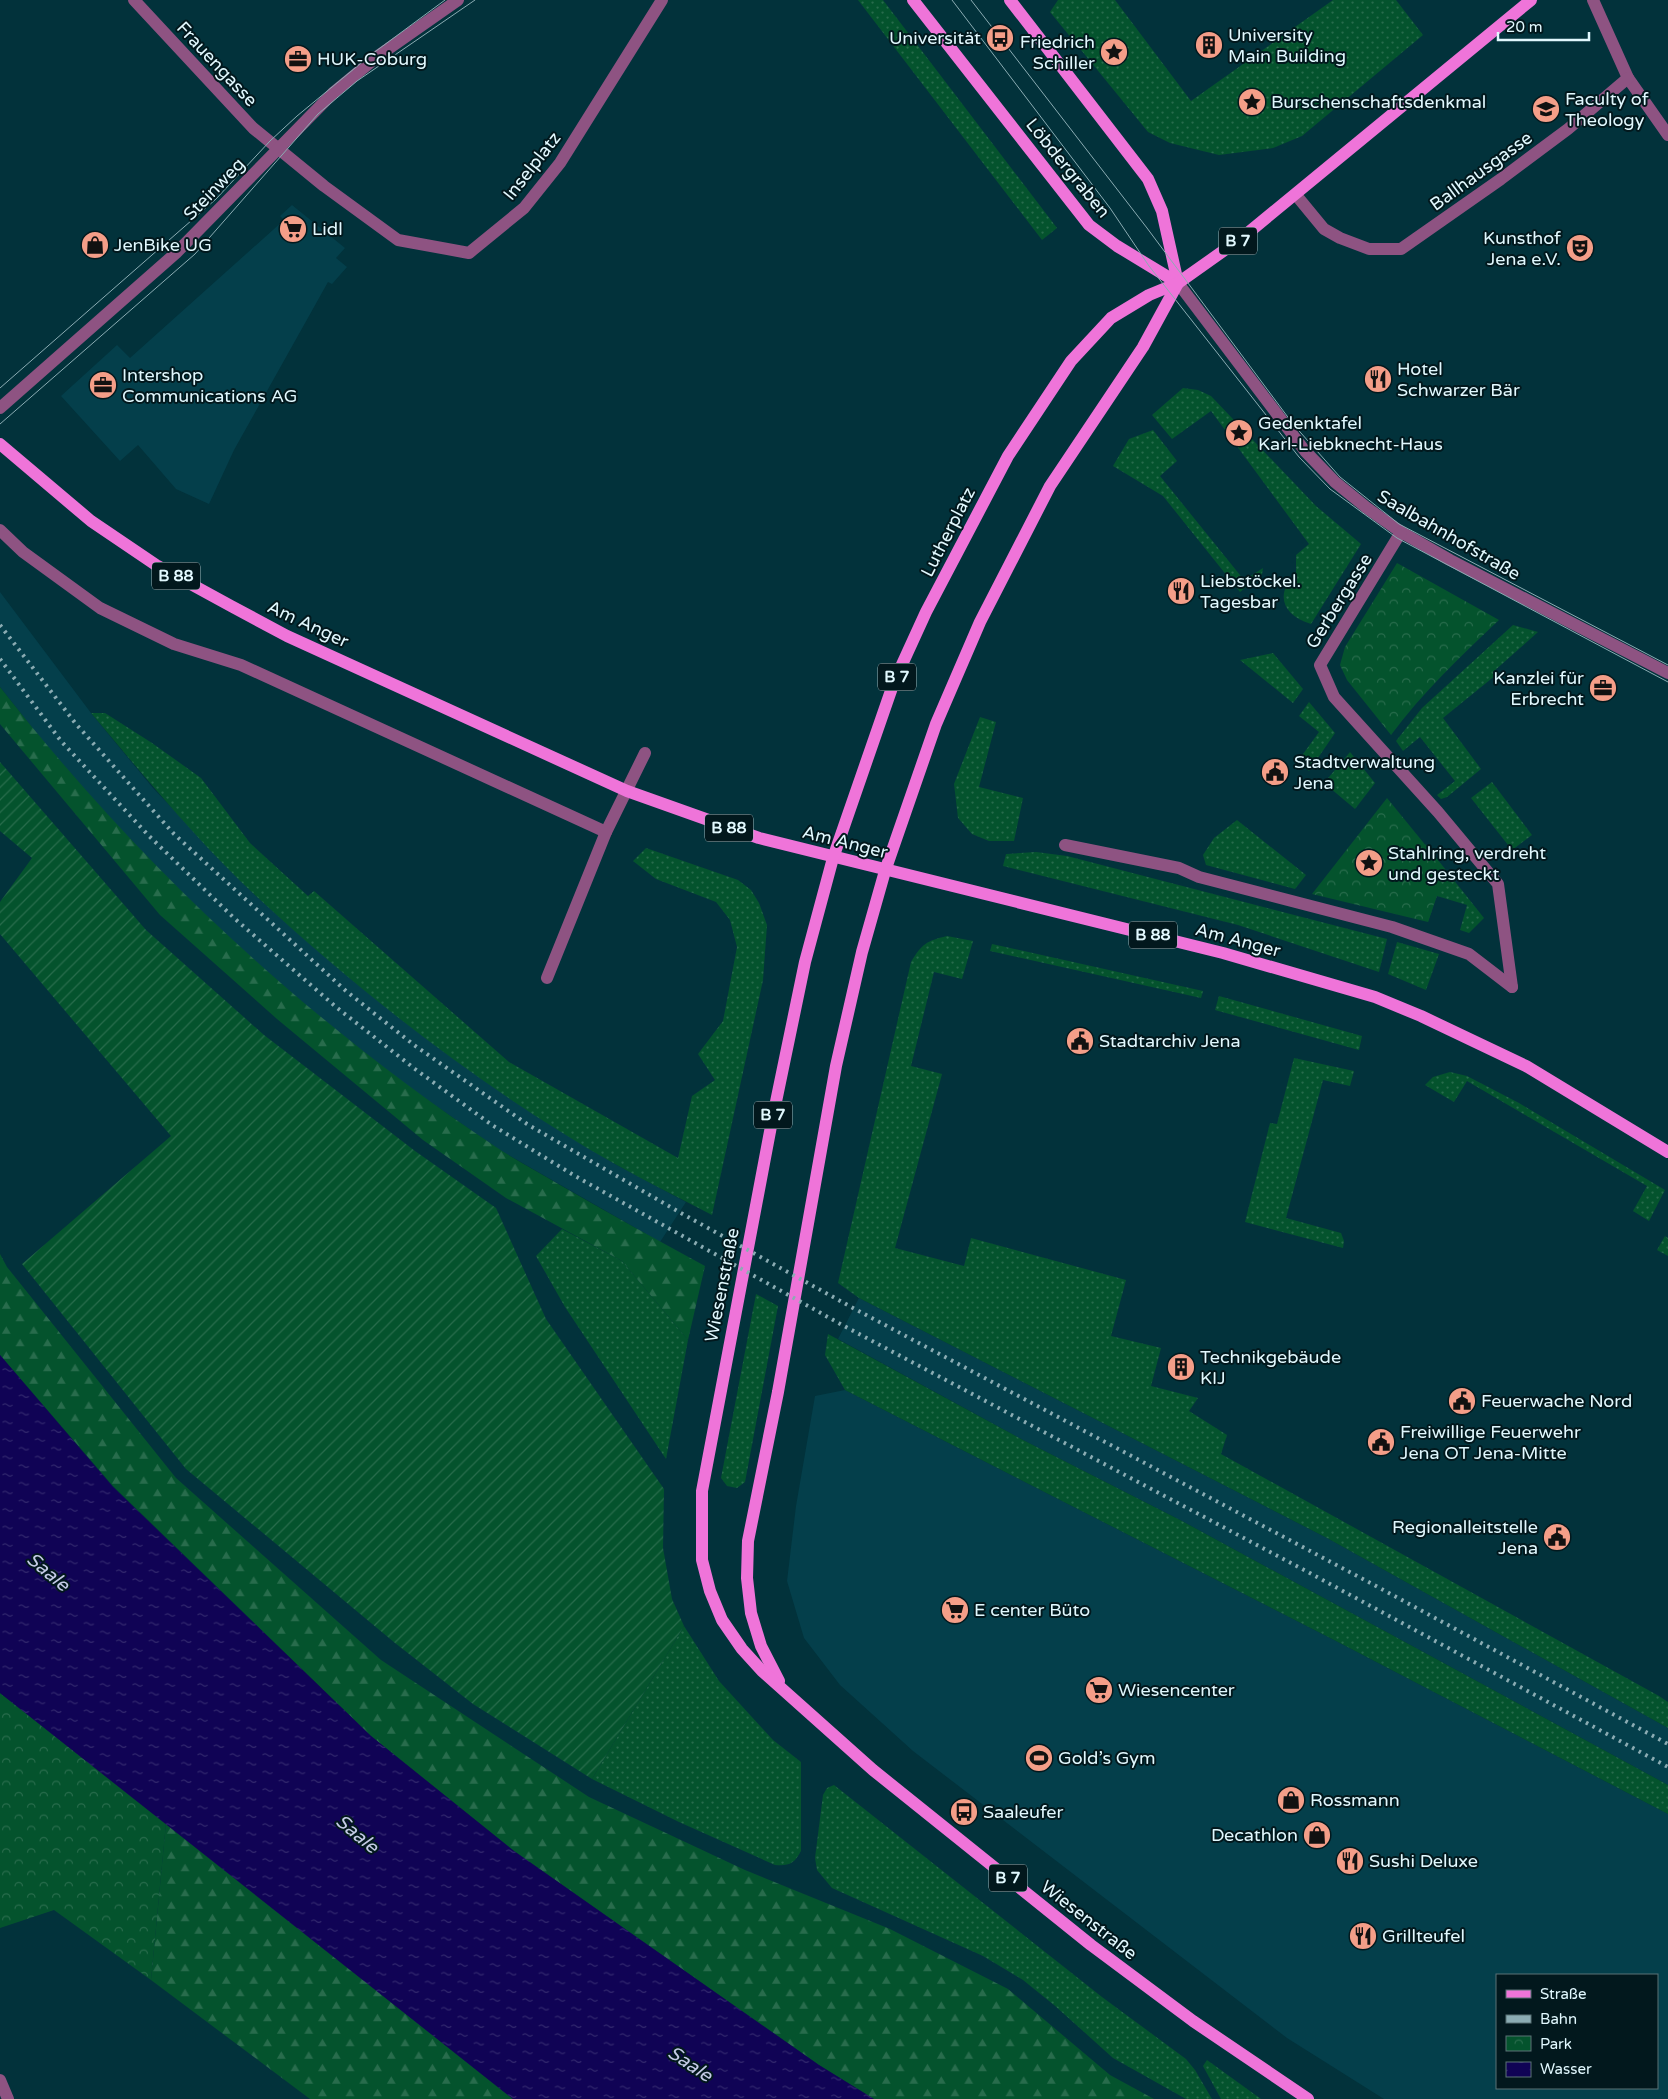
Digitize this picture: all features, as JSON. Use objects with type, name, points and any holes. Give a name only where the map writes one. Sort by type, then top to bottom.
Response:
[{"type":"main road","name":"Löbdergraben","points":[[913,0],[1089,225],[1117,246],[1178,283]]},
{"type":"main road","points":[[1010,0],[1148,178],[1162,211],[1178,283]]},
{"type":"main road","name":"B 7","points":[[1296,196],[1531,0]]},
{"type":"main road","name":"Lutherplatz","points":[[833,858],[894,682],[926,612],[1008,456],[1071,361],[1111,318],[1132,304],[1178,283],[1296,196]]},
{"type":"main road","name":"Lutherplatz","points":[[885,871],[936,724],[996,590],[1050,486],[1143,347],[1178,283]]},
{"type":"main road","name":"Am Anger","points":[[0,444],[90,521],[156,565],[287,636],[444,705],[536,750],[627,790],[745,834],[885,871],[1223,953],[1375,998],[1421,1016],[1526,1066],[1668,1152]]},
{"type":"main road","name":"Wiesenstraße","points":[[833,858],[807,954],[774,1111],[702,1491],[702,1560],[710,1591],[722,1620],[742,1649],[762,1672],[873,1770],[1091,1945],[1193,2021],[1308,2099]]},
{"type":"main road","name":"Wiesenstraße","points":[[790,1697],[772,1671],[761,1646],[751,1613],[746,1578],[748,1541],[778,1392],[836,1066],[862,952],[885,871]]},
{"type":"street","name":"Frauengasse","points":[[134,0],[253,128],[278,148]]},
{"type":"street","name":"Steinweg","points":[[0,408],[176,253],[333,93],[378,56],[458,0]]},
{"type":"street","name":"Inselplatz","points":[[278,148],[324,186],[398,240],[469,253],[524,208],[560,163],[662,0]]},
{"type":"street","points":[[1594,0],[1628,78],[1668,135]]},
{"type":"street","name":"Ballhausgasse","points":[[1296,196],[1324,229],[1340,238],[1369,250],[1401,249],[1501,179],[1568,129],[1628,78]]},
{"type":"street","name":"Saalbahnhofstraße","points":[[1178,283],[1305,451],[1335,482],[1367,508],[1401,532],[1465,568],[1668,673]]},
{"type":"street","points":[[0,530],[23,552],[100,608],[174,644],[241,666],[606,832]]},
{"type":"street","name":"Gerbergasse","points":[[1065,845],[1179,868],[1199,877],[1392,927],[1469,954],[1512,987],[1498,884],[1438,812],[1334,697],[1320,665],[1401,532]]},
{"type":"street","points":[[547,978],[606,832],[645,753]]},
{"type":"street","points":[[0,2080],[8,2099]]},
{"type":"shaded area","points":[[292,205],[345,248],[336,258],[347,267],[332,284],[328,282],[234,450],[209,504],[176,489],[138,445],[120,461],[61,396],[117,345],[130,358],[284,220],[280,216]]},
{"type":"shaded area","points":[[0,592],[91,713],[153,788],[255,895],[355,982],[435,1045],[523,1107],[615,1164],[686,1202],[660,1242],[498,1149],[403,1083],[324,1021],[217,928],[115,824],[45,744],[0,687]]},
{"type":"shaded area","points":[[859,1298],[1327,1538],[1668,1728],[1668,1785],[1182,1521],[1023,1440],[838,1339]]},
{"type":"shaded area","points":[[845,1390],[1336,1641],[1668,1814],[1668,2099],[1384,2099],[1287,2038],[913,1751],[840,1685],[804,1638],[787,1581],[796,1506],[815,1396]]},
{"type":"green space","points":[[858,0],[883,0],[1057,228],[1042,240]]},
{"type":"green space","points":[[1058,0],[1115,0],[1191,101],[1333,0],[1396,0],[1423,35],[1302,136],[1273,148],[1219,155],[1170,143],[1148,132],[1050,12]]},
{"type":"green space","points":[[1183,388],[1198,390],[1211,396],[1316,506],[1361,544],[1311,624],[1301,620],[1288,610],[1284,596],[1289,581],[1296,573],[1296,555],[1309,544],[1211,411],[1172,439],[1152,415]]},
{"type":"green space","points":[[1153,430],[1177,461],[1160,476],[1244,580],[1263,568],[1262,574],[1240,592],[1163,496],[1113,466],[1129,439]]},
{"type":"green space","points":[[1397,563],[1499,620],[1429,689],[1391,735],[1347,680],[1340,665],[1345,647]]},
{"type":"green space","points":[[1513,625],[1538,632],[1493,672],[1496,675],[1443,718],[1481,769],[1447,797],[1441,799],[1437,795],[1455,781],[1420,737],[1403,751],[1396,741],[1422,708]]},
{"type":"green space","points":[[1273,653],[1303,689],[1293,703],[1240,660]]},
{"type":"green space","points":[[0,687],[110,817],[169,878],[230,937],[358,1047],[426,1098],[504,1152],[596,1206],[705,1266],[688,1340],[622,1261],[506,1198],[423,1140],[277,1019],[160,915],[0,724]]},
{"type":"green space","points":[[1309,702],[1335,733],[1309,771],[1298,761],[1319,732],[1299,716]]},
{"type":"green space","points":[[91,713],[105,713],[152,743],[201,778],[250,843],[308,896],[314,891],[509,1062],[678,1158],[692,1096],[715,1080],[698,1054],[723,1021],[737,947],[730,920],[716,902],[656,879],[633,861],[646,848],[738,880],[751,890],[759,903],[767,925],[763,980],[712,1215],[627,1171],[567,1136],[473,1074],[383,1006],[297,934],[234,875],[171,808]]},
{"type":"green space","points":[[980,717],[996,722],[979,787],[1023,798],[1014,841],[989,841],[972,834],[958,818],[954,784]]},
{"type":"green space","points":[[1350,752],[1375,783],[1355,809],[1324,783]]},
{"type":"green space","points":[[0,762],[146,930],[264,1035],[415,1151],[496,1208],[546,1319],[664,1489],[663,1548],[672,1599],[684,1626],[592,1779],[473,1704],[395,1643],[186,1469],[22,1264],[171,1136],[0,934],[0,902],[32,858],[0,831]]},
{"type":"green space","points":[[1492,782],[1532,835],[1512,850],[1471,798]]},
{"type":"green space","points":[[1387,798],[1445,869],[1428,922],[1312,894]]},
{"type":"green space","points":[[1237,820],[1306,875],[1295,889],[1206,865],[1203,855],[1214,838]]},
{"type":"green space","points":[[1425,844],[1484,918],[1469,933],[1460,930],[1467,905],[1437,896],[1428,922]]},
{"type":"green space","points":[[1036,852],[1067,856],[1387,939],[1379,972],[1238,925],[1003,866],[1006,854]]},
{"type":"green space","points":[[947,936],[973,941],[962,979],[934,972],[911,1066],[942,1074],[895,1248],[964,1266],[971,1238],[1126,1280],[1111,1336],[1161,1348],[1151,1386],[1198,1398],[1189,1411],[1227,1435],[1221,1454],[1659,1696],[1668,1702],[1668,1728],[1327,1538],[859,1298],[838,1283],[911,962],[925,944]]},
{"type":"green space","points":[[1397,942],[1439,954],[1426,990],[1388,974]]},
{"type":"green space","points":[[992,944],[1203,991],[1201,998],[990,951]]},
{"type":"green space","points":[[1219,996],[1362,1036],[1359,1050],[1215,1010]]},
{"type":"green space","points":[[1294,1058],[1354,1071],[1350,1086],[1323,1080],[1286,1218],[1341,1233],[1344,1241],[1343,1248],[1245,1222],[1270,1123],[1277,1124]]},
{"type":"green space","points":[[1450,1072],[1467,1076],[1519,1103],[1665,1190],[1649,1221],[1633,1211],[1647,1186],[1467,1081],[1454,1102],[1425,1085],[1433,1077]]},
{"type":"green space","points":[[562,1229],[622,1261],[688,1340],[666,1459],[565,1307],[536,1256]]},
{"type":"green space","points":[[1665,1236],[1668,1238],[1668,1256],[1657,1250]]},
{"type":"green space","points":[[0,1254],[7,1267],[176,1478],[381,1660],[589,1797],[745,1870],[890,1929],[1008,1989],[1110,2075],[1154,2099],[874,2099],[819,2065],[514,1851],[371,1736],[113,1486],[0,1355]]},
{"type":"green space","points":[[756,1294],[778,1306],[745,1482],[737,1488],[727,1486],[721,1478]]},
{"type":"green space","points":[[828,1334],[1023,1440],[1182,1521],[1668,1785],[1668,1814],[1336,1641],[845,1390],[825,1355]]},
{"type":"green space","points":[[684,1626],[719,1681],[773,1740],[801,1762],[801,1851],[791,1863],[775,1865],[679,1822],[592,1779]]},
{"type":"green space","points":[[0,1693],[166,1823],[151,1980],[54,1910],[0,1928]]},
{"type":"green space","points":[[834,1785],[1102,1997],[1186,2059],[1195,2070],[1212,2099],[1186,2099],[1113,2058],[1023,1980],[983,1956],[832,1888],[817,1870],[815,1858],[823,1795],[827,1788]]},
{"type":"green space","points":[[166,1823],[513,2099],[310,2099],[151,1980]]},
{"type":"green space","points":[[1207,2060],[1261,2099],[1221,2099],[1203,2066]]},
{"type":"water","name":"Saale","points":[[0,1355],[113,1487],[371,1736],[514,1851],[819,2065],[874,2099],[513,2099],[0,1693]]},
{"type":"tram line","points":[[0,388],[216,199],[270,141],[297,116],[372,54],[445,0]]},
{"type":"tram line","points":[[0,424],[195,254],[318,114],[357,81],[475,0]]},
{"type":"tram line","points":[[952,0],[1110,208],[1149,266],[1299,457],[1330,489],[1397,538],[1668,682]]},
{"type":"tram line","points":[[971,0],[1147,228],[1293,424],[1340,477],[1399,524],[1668,665]]},
{"type":"railway","points":[[0,625],[76,724],[174,834],[346,991],[414,1045],[527,1124],[679,1212],[853,1308],[1376,1586],[1668,1744]]},
{"type":"railway","points":[[0,659],[61,741],[149,836],[234,918],[336,1007],[415,1069],[492,1125],[575,1176],[844,1326],[1306,1571],[1668,1767]]},
{"type":"place","name":"Universität","points":[[1000,38]]},
{"type":"place","name":"University Main Building","points":[[1209,45]]},
{"type":"place","name":"Friedrich Schiller","points":[[1114,52]]},
{"type":"place","name":"HUK-Coburg","points":[[298,59]]},
{"type":"place","name":"Burschenschaftsdenkmal","points":[[1252,102]]},
{"type":"place","name":"Faculty of Theology","points":[[1546,109]]},
{"type":"place","name":"Lidl","points":[[293,229]]},
{"type":"place","name":"JenBike UG","points":[[95,245]]},
{"type":"place","name":"Kunsthof Jena e.V.","points":[[1580,248]]},
{"type":"place","name":"Hotel Schwarzer Bär","points":[[1378,379]]},
{"type":"place","name":"Intershop Communications AG","points":[[103,385]]},
{"type":"place","name":"Gedenktafel Karl-Liebknecht-Haus","points":[[1239,433]]},
{"type":"place","name":"Liebstöckel. Tagesbar","points":[[1181,591]]},
{"type":"place","name":"Kanzlei für Erbrecht","points":[[1603,688]]},
{"type":"place","name":"Stadtverwaltung Jena","points":[[1275,772]]},
{"type":"place","name":"Stahlring, verdreht und gesteckt","points":[[1369,863]]},
{"type":"place","name":"Stadtarchiv Jena","points":[[1080,1041]]},
{"type":"place","name":"Technikgebäude KIJ","points":[[1181,1367]]},
{"type":"place","name":"Feuerwache Nord","points":[[1462,1401]]},
{"type":"place","name":"Freiwillige Feuerwehr Jena OT Jena-Mitte","points":[[1381,1442]]},
{"type":"place","name":"Regionalleitstelle Jena","points":[[1557,1537]]},
{"type":"place","name":"E center Büto","points":[[955,1610]]},
{"type":"place","name":"Wiesencenter","points":[[1099,1690]]},
{"type":"place","name":"Gold’s Gym","points":[[1039,1758]]},
{"type":"place","name":"Rossmann","points":[[1291,1800]]},
{"type":"place","name":"Saaleufer","points":[[964,1812]]},
{"type":"place","name":"Decathlon","points":[[1317,1835]]},
{"type":"place","name":"Sushi Deluxe","points":[[1350,1861]]},
{"type":"place","name":"Grillteufel","points":[[1363,1936]]}]
